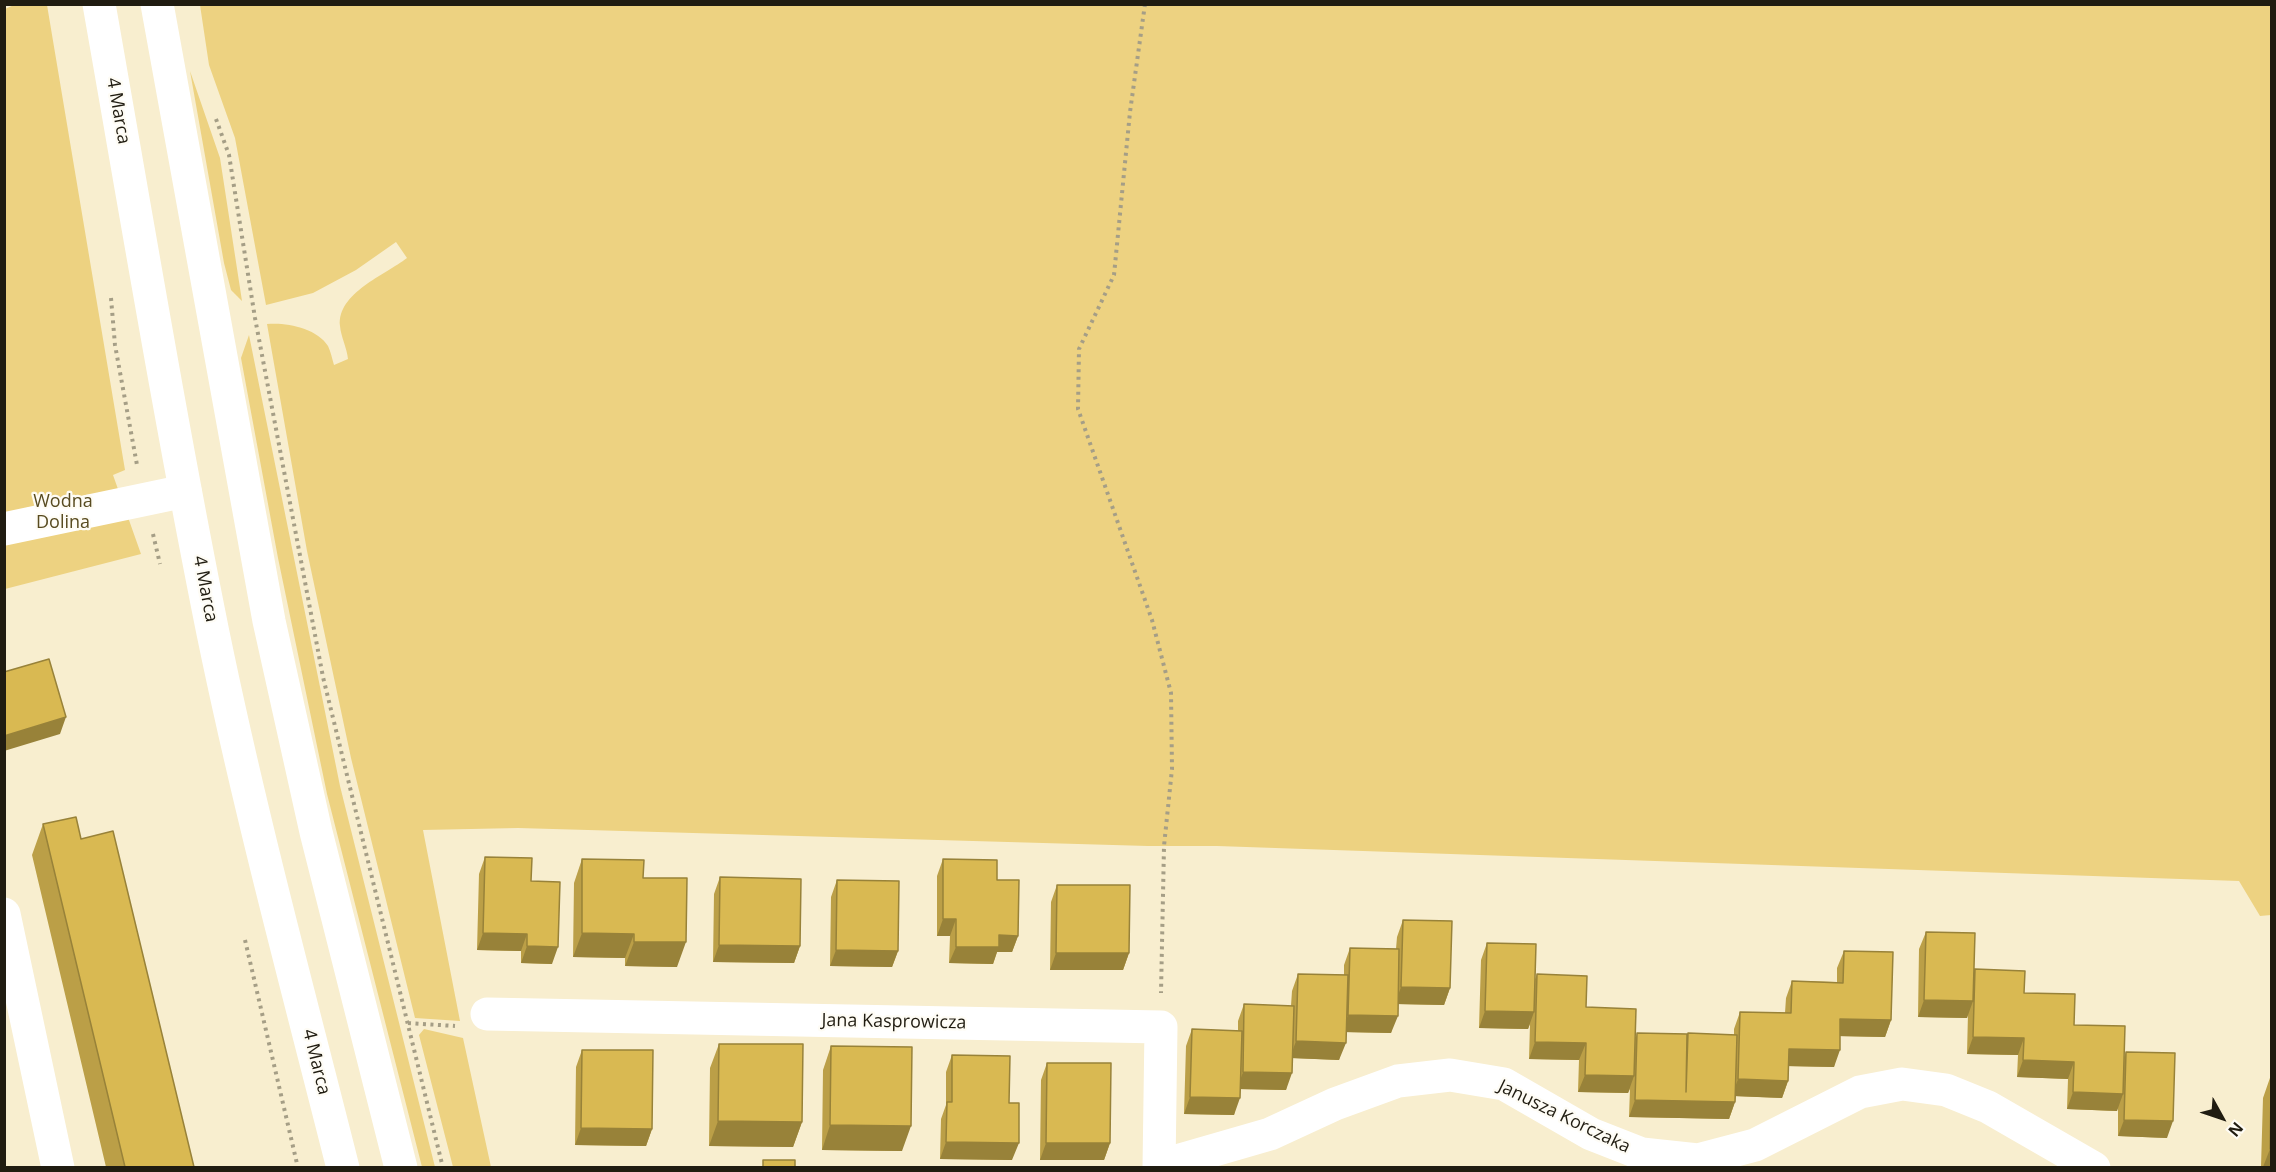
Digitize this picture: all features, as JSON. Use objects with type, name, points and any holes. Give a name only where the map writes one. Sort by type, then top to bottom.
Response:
[{"type":"main road","name":"4 Marca","points":[[99,4],[185,491],[214,636],[259,836],[343,1167]]},
{"type":"main road","points":[[157,4],[269,621],[316,832],[401,1167]]},
{"type":"main road","points":[[4,529],[185,491]]},
{"type":"main road","points":[[4,914],[58,1167]]},
{"type":"main road","name":"Jana Kasprowicza","points":[[487,1014],[1161,1027],[1159,1167]]},
{"type":"main road","name":"Janusza Korczaka","points":[[1159,1167],[1270,1134],[1335,1104],[1398,1080],[1450,1076],[1504,1084],[1591,1134],[1642,1154],[1698,1160],[1755,1145],[1860,1092],[1902,1084],[1946,1090],[1988,1107],[2094,1167]]},
{"type":"path","points":[[1145,4],[1130,112],[1114,275],[1079,350],[1078,409],[1152,620],[1171,693],[1172,769],[1164,846],[1162,956]]},
{"type":"path","points":[[214,112],[229,155],[255,318],[323,677],[443,1167]]},
{"type":"path","points":[[408,1023],[464,1027],[487,1014]]},
{"type":"green space","name":"Wodna Dolina","points":[[14,5],[47,5],[125,470],[113,475],[141,554],[5,589],[5,9]]},
{"type":"green space","points":[[200,5],[2271,5],[2271,915],[2260,916],[2239,881],[1217,846],[518,828],[423,830],[460,1021],[415,1018],[351,758],[307,551],[267,324],[292,325],[316,335],[328,346],[334,365],[348,359],[340,326],[341,314],[346,304],[364,286],[407,258],[396,242],[356,270],[313,293],[266,305],[235,138],[209,65]]},
{"type":"green space","points":[[190,71],[220,158],[242,301],[231,290],[224,263]]},
{"type":"green space","points":[[249,335],[340,786],[435,1167],[422,1167],[327,794],[278,558],[241,358]]},
{"type":"green space","points":[[424,1029],[463,1038],[491,1167],[453,1167],[419,1035]]},
{"type":"building","points":[[49,659],[66,717],[4,736],[4,672]]},
{"type":"building","points":[[76,817],[81,839],[113,831],[194,1167],[125,1167],[43,824]]},
{"type":"building","points":[[485,857],[532,858],[531,881],[560,882],[558,947],[527,946],[527,934],[483,933]]},
{"type":"building","points":[[582,859],[644,860],[643,878],[687,878],[686,942],[634,942],[634,934],[582,933]]},
{"type":"building","points":[[943,859],[997,860],[997,880],[1019,880],[1018,936],[999,935],[999,947],[956,947],[956,919],[943,919]]},
{"type":"building","points":[[720,877],[801,879],[800,946],[719,945]]},
{"type":"building","points":[[837,880],[899,881],[898,951],[836,950]]},
{"type":"building","points":[[1057,885],[1130,885],[1129,953],[1056,953]]},
{"type":"building","points":[[1403,920],[1452,921],[1450,988],[1401,987]]},
{"type":"building","points":[[1926,932],[1975,933],[1973,1001],[1924,1000]]},
{"type":"building","points":[[1487,943],[1536,944],[1534,1012],[1485,1011]]},
{"type":"building","points":[[1350,948],[1399,949],[1398,1016],[1348,1015]]},
{"type":"building","points":[[1844,951],[1893,952],[1891,1020],[1840,1019],[1840,1050],[1789,1049],[1788,1081],[1738,1079],[1740,1012],[1791,1013],[1792,981],[1843,983]]},
{"type":"building","points":[[1975,969],[2025,971],[2024,993],[2075,994],[2074,1025],[2125,1026],[2123,1094],[2073,1092],[2074,1062],[2023,1060],[2024,1038],[1973,1037]]},
{"type":"building","points":[[1298,974],[1348,975],[1346,1043],[1296,1041]]},
{"type":"building","points":[[1537,974],[1587,976],[1586,1007],[1636,1009],[1634,1076],[1585,1075],[1586,1043],[1535,1042]]},
{"type":"building","points":[[1244,1004],[1294,1006],[1292,1073],[1243,1072]]},
{"type":"building","points":[[1192,1029],[1242,1031],[1240,1098],[1190,1097]]},
{"type":"building","points":[[1637,1033],[1687,1034],[1686,1092],[1688,1033],[1737,1035],[1735,1102],[1635,1100]]},
{"type":"building","points":[[719,1044],[803,1044],[802,1122],[718,1121]]},
{"type":"building","points":[[831,1046],[912,1047],[911,1126],[830,1125]]},
{"type":"building","points":[[582,1050],[653,1050],[652,1129],[581,1128]]},
{"type":"building","points":[[2126,1052],[2175,1053],[2173,1121],[2124,1120]]},
{"type":"building","points":[[952,1055],[1010,1056],[1009,1103],[1019,1103],[1019,1143],[946,1142],[947,1102],[952,1102]]},
{"type":"building","points":[[1047,1063],[1111,1063],[1110,1143],[1046,1143]]},
{"type":"building","points":[[2271,1092],[2271,1149],[2270,1149]]},
{"type":"building","points":[[763,1160],[795,1160],[795,1167],[763,1167]]}]
